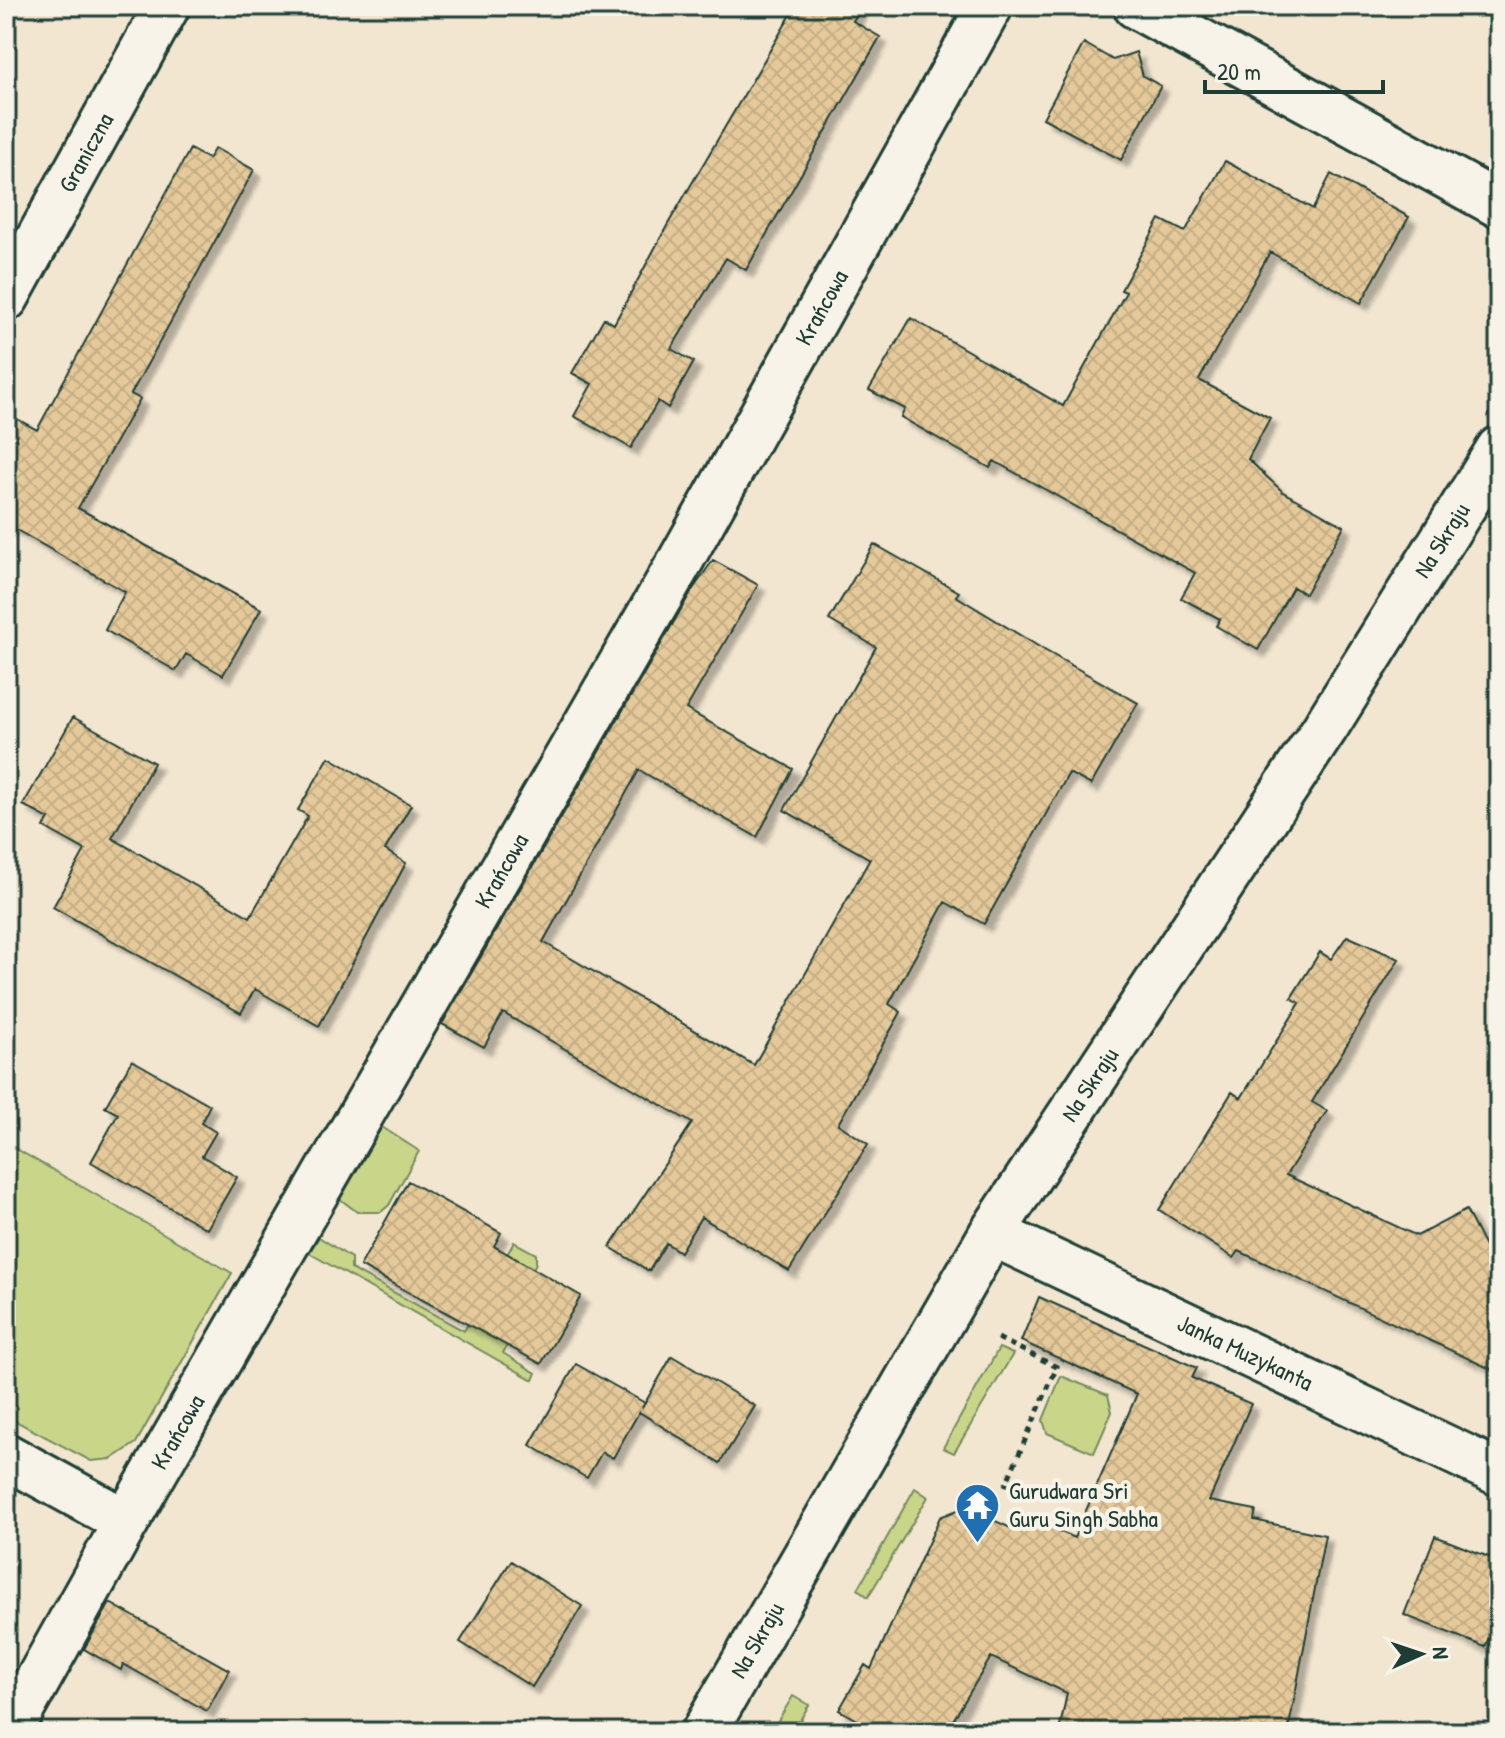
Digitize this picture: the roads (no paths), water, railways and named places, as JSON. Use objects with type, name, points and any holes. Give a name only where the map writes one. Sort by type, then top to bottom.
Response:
[{"type":"street","name":"Graniczna","points":[[6,298],[167,6]]},
{"type":"street","name":"Krańcowa","points":[[9,1732],[126,1522],[681,560],[990,6]]},
{"type":"street","points":[[1136,6],[1499,205]]},
{"type":"street","name":"Na Skraju","points":[[704,1732],[992,1233],[1325,728],[1499,449]]},
{"type":"street","name":"Janka Muzykanta","points":[[992,1233],[1499,1473]]},
{"type":"street","points":[[6,1456],[126,1522]]},
{"type":"place","name":"Gurudwara Sri Guru Singh Sabha","points":[[978,1544]]}]
